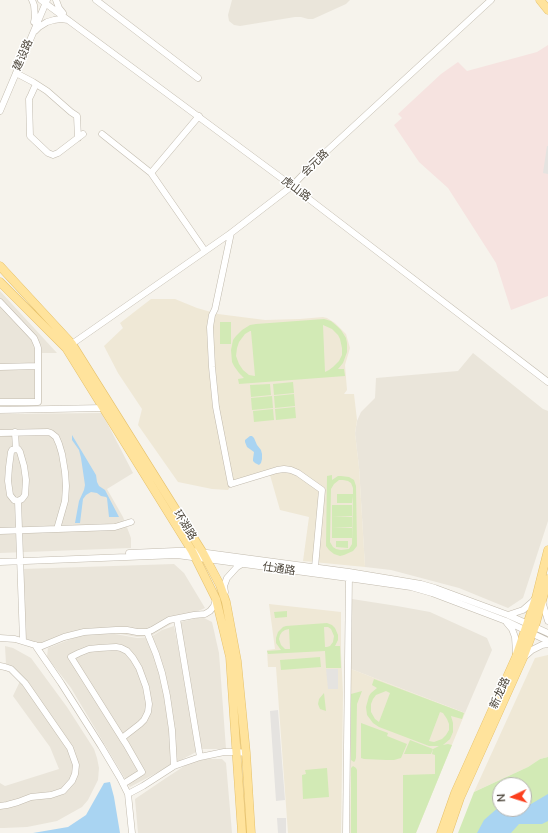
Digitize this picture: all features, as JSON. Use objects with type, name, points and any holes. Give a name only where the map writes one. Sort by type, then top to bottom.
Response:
[{"type":"main road","points":[[540,0],[548,10]]},
{"type":"main road","name":"环湖路","points":[[0,266],[69,346],[205,556],[220,585],[226,602],[237,661],[246,753],[251,833]]},
{"type":"main road","name":"环湖路","points":[[0,282],[69,346],[103,408],[193,554],[216,599],[230,657],[242,833]]},
{"type":"main road","name":"新龙路","points":[[539,600],[548,550]]},
{"type":"main road","name":"新龙路","points":[[448,833],[460,798],[519,658],[539,600],[548,579]]},
{"type":"main road","name":"新龙路","points":[[441,833],[455,793],[519,658]]},
{"type":"street","points":[[31,35],[35,17],[32,0]]},
{"type":"street","points":[[56,0],[58,8],[69,20]]},
{"type":"street","points":[[96,0],[198,78]]},
{"type":"street","name":"会元路","points":[[69,346],[231,233],[292,186],[316,161],[491,0]]},
{"type":"street","name":"建设路","points":[[0,111],[3,94],[16,73],[44,1]]},
{"type":"street","name":"虎山路","points":[[44,1],[292,186],[548,382]]},
{"type":"street","points":[[31,35],[47,22],[61,19],[69,20]]},
{"type":"street","points":[[16,73],[36,84],[47,91],[78,116],[81,136],[53,155],[48,153],[30,136],[29,99],[36,84]]},
{"type":"street","points":[[151,173],[199,116]]},
{"type":"street","points":[[102,134],[151,173],[205,251]]},
{"type":"street","points":[[231,233],[210,327],[216,407],[231,484],[284,469],[298,473],[322,490],[315,567]]},
{"type":"street","points":[[0,302],[36,341],[38,348],[38,402],[0,402]]},
{"type":"street","points":[[0,366],[38,366]]},
{"type":"street","points":[[0,410],[103,408]]},
{"type":"street","points":[[15,432],[16,449],[20,452],[26,480],[25,495],[18,501]]},
{"type":"street","points":[[0,433],[50,432],[54,435],[61,449],[66,490],[56,529]]},
{"type":"street","points":[[16,449],[12,450],[11,452],[8,481],[10,495],[14,500],[18,501]]},
{"type":"street","points":[[18,501],[23,642]]},
{"type":"street","points":[[0,532],[115,527],[131,522]]},
{"type":"street","name":"仕通路","points":[[0,562],[20,559],[176,551],[242,564],[421,584],[435,588],[530,628],[548,633]]},
{"type":"street","name":"仕通路","points":[[205,556],[315,567],[349,575]]},
{"type":"street","name":"仕通路","points":[[0,558],[20,559]]},
{"type":"street","points":[[226,602],[224,586],[227,578],[237,567],[242,564]]},
{"type":"street","points":[[346,833],[349,575]]},
{"type":"street","points":[[0,638],[15,639],[35,646],[42,646],[64,637],[84,632],[127,630],[147,632],[169,620],[194,614],[205,614],[210,611],[214,606],[220,585]]},
{"type":"street","points":[[548,621],[539,600],[507,618],[515,637],[519,658],[548,643]]},
{"type":"street","points":[[177,619],[200,757]]},
{"type":"street","name":"仕通路","points":[[530,628],[548,643]]},
{"type":"street","points":[[147,632],[160,667],[167,696],[172,730],[174,766]]},
{"type":"street","points":[[35,646],[101,746],[123,784],[128,794],[132,833]]},
{"type":"street","points":[[122,738],[144,720],[149,708],[146,687],[139,668],[133,658],[127,651],[121,648],[106,647],[89,649],[71,657],[142,772],[123,784]]},
{"type":"street","points":[[0,666],[11,670],[25,684],[70,748],[76,765],[75,774],[72,781],[63,791],[50,796],[31,797],[12,804],[0,806]]},
{"type":"street","points":[[128,794],[174,766],[200,757],[224,752],[246,753]]},
{"type":"shaded area","points":[[232,0],[350,0],[346,4],[313,19],[295,17],[240,26],[234,25],[229,21],[228,15]]},
{"type":"shaded area","points":[[548,45],[548,296],[511,310],[496,263],[448,188],[419,162],[394,125],[402,118],[398,114],[441,74],[458,62],[467,71],[537,52]]},
{"type":"shaded area","points":[[548,146],[548,174],[543,173]]},
{"type":"shaded area","points":[[0,291],[57,353],[42,353],[42,404],[0,405]]},
{"type":"shaded area","points":[[151,299],[175,299],[197,308],[218,314],[265,320],[323,317],[335,323],[346,334],[350,348],[345,365],[347,390],[344,394],[354,394],[357,420],[355,433],[359,467],[365,567],[303,561],[309,517],[280,510],[270,475],[230,487],[228,490],[212,489],[178,482],[138,425],[142,409],[118,373],[104,346],[123,328],[120,323]]},
{"type":"shaded area","points":[[473,353],[543,409],[548,411],[548,521],[523,598],[508,608],[459,588],[391,570],[365,567],[359,467],[355,433],[357,421],[361,412],[375,398],[376,378],[458,371]]},
{"type":"shaded area","points":[[102,413],[133,473],[107,489],[123,517],[131,538],[131,548],[0,553],[0,414]]},
{"type":"shaded area","points":[[174,564],[184,573],[205,608],[176,621],[151,636],[137,637],[99,630],[81,634],[42,650],[26,639],[22,569]]},
{"type":"shaded area","points":[[352,599],[430,612],[487,638],[492,650],[465,713],[351,669]]},
{"type":"shaded area","points":[[269,604],[341,612],[343,693],[341,833],[288,833],[276,667],[268,667],[267,650],[275,649]]},
{"type":"shaded area","points":[[202,617],[212,622],[219,653],[226,749],[200,749],[180,622]]},
{"type":"shaded area","points":[[174,626],[198,751],[130,787],[71,688],[47,657],[48,648],[81,635],[99,631],[137,638],[151,637],[162,630]]},
{"type":"shaded area","points":[[5,646],[13,648],[31,658],[67,707],[94,749],[97,758],[99,768],[98,780],[88,800],[82,807],[57,821],[27,827],[0,828],[0,783],[5,786],[59,769],[50,747],[13,696],[22,677],[16,670],[6,664]]},
{"type":"shaded area","points":[[548,655],[548,757],[540,759],[528,767],[506,777],[492,777],[492,784],[474,792],[535,658]]},
{"type":"shaded area","points":[[326,669],[338,669],[338,689],[328,689]]},
{"type":"shaded area","points":[[351,669],[465,713],[416,833],[350,833]]},
{"type":"shaded area","points":[[278,710],[285,800],[276,801],[270,711]]},
{"type":"shaded area","points":[[206,759],[222,759],[226,763],[232,833],[138,833],[135,799],[189,763]]},
{"type":"shaded area","points":[[277,818],[286,818],[286,833],[278,833]]},
{"type":"green space","points":[[324,319],[331,321],[341,330],[346,338],[347,352],[343,363],[338,369],[344,369],[345,376],[239,384],[238,379],[244,378],[232,362],[231,350],[233,340],[242,330],[250,325]],"holes":[[[323,325],[332,329],[338,335],[342,348],[342,355],[339,361],[325,372]],[[251,331],[255,376],[249,375],[243,370],[236,356],[239,342],[245,334]]]},
{"type":"green space","points":[[220,322],[231,322],[231,344],[220,344]]},
{"type":"green space","points":[[293,382],[294,393],[274,395],[273,384]]},
{"type":"green space","points":[[270,384],[271,395],[251,397],[250,385]]},
{"type":"green space","points":[[294,394],[295,406],[275,408],[274,396]]},
{"type":"green space","points":[[272,396],[273,408],[252,410],[251,398]]},
{"type":"green space","points":[[295,407],[296,418],[276,420],[275,409]]},
{"type":"green space","points":[[273,409],[274,420],[254,422],[253,411]]},
{"type":"green space","points":[[332,475],[332,480],[338,476],[349,477],[354,480],[356,486],[357,546],[353,551],[340,556],[334,554],[326,546],[327,476]],"holes":[[[339,480],[351,483],[353,494],[337,494],[337,503],[352,503],[353,496],[352,544],[349,549],[341,550],[333,547],[330,542],[331,489]]]},
{"type":"green space","points":[[332,505],[352,505],[352,516],[332,516]]},
{"type":"green space","points":[[332,516],[352,517],[352,527],[332,527]]},
{"type":"green space","points":[[332,527],[352,528],[352,538],[332,538]]},
{"type":"green space","points":[[336,541],[348,541],[348,548],[336,547]]},
{"type":"green space","points":[[287,611],[287,617],[275,618],[274,612]]},
{"type":"green space","points":[[327,623],[332,625],[338,635],[338,640],[335,646],[340,646],[341,668],[326,668],[325,651],[268,654],[267,651],[281,650],[276,643],[276,638],[278,632],[286,626]],"holes":[[[324,627],[331,629],[334,636],[333,642],[327,647],[325,647]],[[289,629],[290,649],[285,649],[281,645],[279,639],[282,632]]]},
{"type":"green space","points":[[320,657],[321,667],[281,670],[280,660]]},
{"type":"green space","points":[[374,679],[464,713],[462,719],[451,716],[453,732],[450,739],[443,745],[452,745],[416,833],[403,833],[403,775],[435,774],[435,755],[432,754],[433,749],[439,746],[429,746],[379,727],[373,723],[367,715],[366,707],[369,696],[377,688],[372,685]],"holes":[[[386,691],[390,693],[379,722],[375,719],[371,712],[371,704],[376,695]],[[440,712],[443,713],[447,719],[449,730],[442,739],[434,742],[429,741]]]},
{"type":"green space","points":[[362,691],[357,704],[356,758],[354,762],[351,760],[351,694]]},
{"type":"green space","points":[[324,693],[326,711],[320,709],[318,704],[319,699]]},
{"type":"green space","points":[[361,723],[388,733],[387,736],[407,744],[401,758],[386,760],[361,758]]},
{"type":"green space","points":[[410,740],[433,749],[431,754],[404,754]]},
{"type":"green space","points":[[548,757],[548,833],[458,833],[474,792],[492,784],[492,817],[532,817],[532,777],[506,777],[528,767],[540,759]]},
{"type":"green space","points":[[353,766],[357,770],[357,833],[351,833],[351,768]]},
{"type":"green space","points":[[327,768],[329,797],[303,799],[302,775],[306,774],[305,770]]},
{"type":"water","points":[[72,435],[96,475],[99,486],[105,490],[119,517],[109,517],[107,498],[91,492],[83,499],[80,523],[75,523],[79,501],[85,485],[79,450],[72,440]]},
{"type":"water","points":[[250,436],[254,438],[261,450],[262,459],[259,465],[253,461],[254,452],[247,447],[245,442],[245,440]]},
{"type":"water","points":[[110,782],[120,833],[33,833],[68,827],[86,815],[104,783]]},
{"type":"water","points":[[548,794],[548,821],[542,824],[519,824],[511,833],[477,833],[484,820],[492,813],[492,817],[532,817],[532,803]]}]
